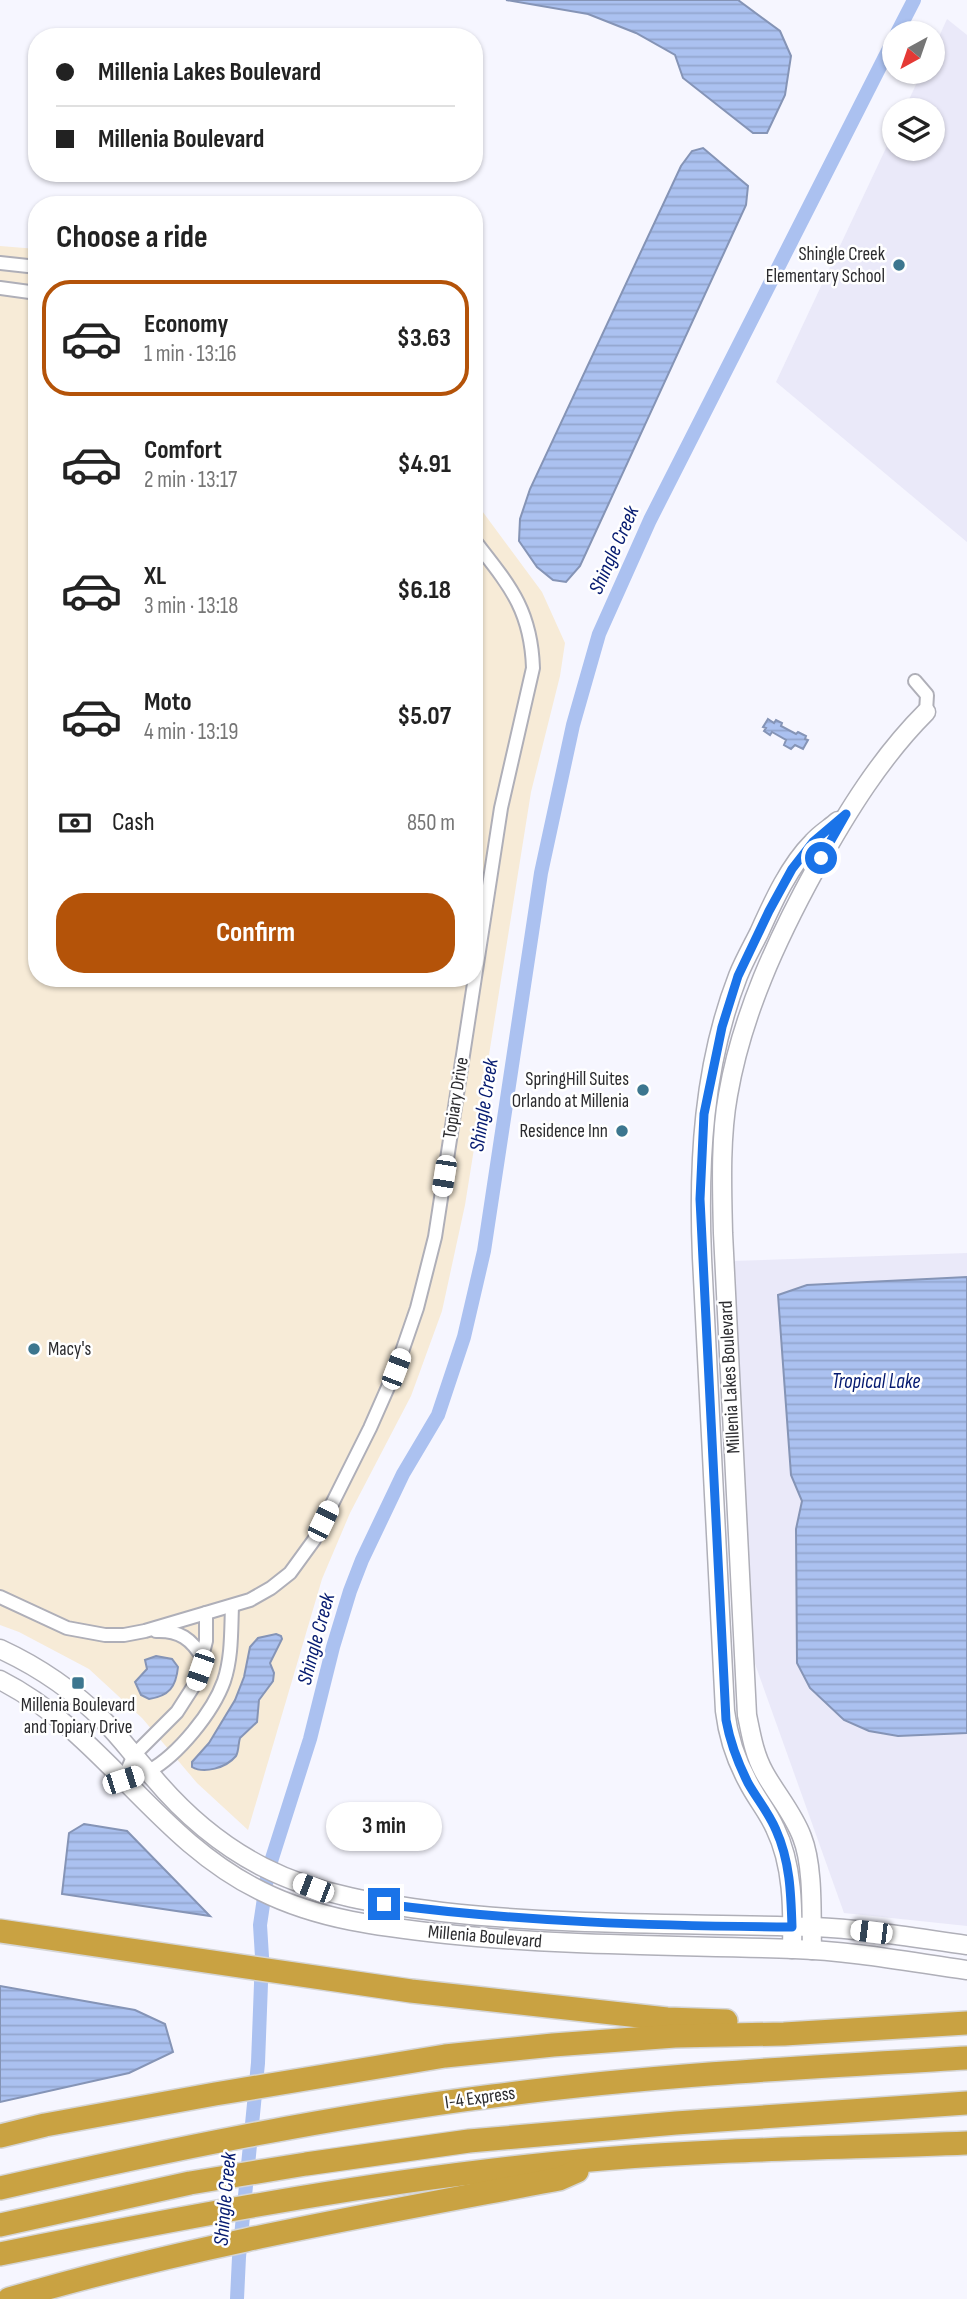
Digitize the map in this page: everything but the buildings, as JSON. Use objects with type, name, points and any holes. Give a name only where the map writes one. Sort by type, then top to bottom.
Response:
[{"type":"highway","points":[[0,1931],[411,1991],[667,2019],[719,2020],[784,2034]]},
{"type":"highway","points":[[0,2136],[215,2094],[437,2057],[675,2036],[784,2034],[967,2023]]},
{"type":"highway","name":"I-4 Express","points":[[0,2188],[193,2145],[311,2123],[491,2096],[646,2078],[967,2058]]},
{"type":"highway","points":[[0,2225],[190,2183],[470,2141],[576,2130],[967,2103]]},
{"type":"highway","points":[[0,2254],[201,2214],[282,2201],[438,2178],[602,2159],[967,2143]]},
{"type":"highway","points":[[9,2299],[186,2253],[291,2230],[559,2179],[602,2159]]},
{"type":"street","points":[[0,263],[28,266]]},
{"type":"street","points":[[0,288],[28,292]]},
{"type":"street","name":"Topiary Drive","points":[[483,552],[518,599],[527,622],[533,668],[501,808],[483,925]]},
{"type":"street","points":[[915,681],[927,695],[926,712]]},
{"type":"street","name":"Millenia Lakes Boulevard","points":[[812,1950],[810,1883],[803,1839],[763,1769],[747,1715],[723,1233],[722,1174],[727,1097],[764,971],[793,910],[846,814],[902,736],[926,712]]},
{"type":"street","name":"Millenia Lakes Boulevard","points":[[792,1949],[791,1886],[786,1858],[776,1829],[738,1760],[726,1720],[702,1258],[701,1152],[704,1114],[715,1057],[738,976],[792,869],[813,842],[846,814]]},
{"type":"street","name":"Topiary Drive","points":[[0,1597],[41,1617],[86,1633],[124,1635],[250,1600],[290,1573],[314,1540],[388,1388],[410,1332],[435,1237],[473,987]]},
{"type":"street","points":[[123,1780],[148,1772],[197,1728],[216,1699],[224,1681],[228,1661],[232,1606]]},
{"type":"street","points":[[123,1780],[134,1755],[177,1712],[195,1684],[206,1641],[206,1613]]},
{"type":"street","name":"Topiary Drive","points":[[145,1631],[176,1632],[196,1647],[202,1659]]},
{"type":"street","name":"Millenia Boulevard","points":[[0,1649],[40,1670],[78,1698],[105,1722],[198,1824],[248,1859],[295,1882],[349,1898],[468,1914],[594,1923],[811,1927],[967,1945]]},
{"type":"street","name":"Millenia Boulevard","points":[[0,1680],[59,1718],[182,1839],[213,1862],[242,1881],[289,1903],[342,1919],[470,1936],[622,1946],[812,1950],[967,1969]]},
{"type":"shaded area","name":"Shingle Creek Elementary School","points":[[947,19],[967,35],[967,542],[776,382],[882,157],[882,161],[945,161],[945,98],[910,98],[916,84],[945,84]]},
{"type":"shaded area","points":[[0,246],[28,248],[28,987],[483,987],[483,512],[542,592],[565,643],[560,676],[531,792],[465,1205],[442,1311],[411,1396],[350,1513],[322,1579],[248,1830],[197,1783],[142,1718],[89,1669],[19,1632],[0,1625]]},
{"type":"shaded area","points":[[967,1253],[967,1926],[844,1913],[754,1661],[732,1261]]},
{"type":"water","points":[[506,0],[738,0],[780,31],[791,56],[785,95],[767,133],[753,133],[683,78],[675,55],[636,33],[588,14]]},
{"type":"water","points":[[703,148],[748,186],[746,205],[580,566],[566,582],[553,580],[537,567],[519,541],[520,519],[530,489],[681,166],[692,151]]},
{"type":"water","points":[[768,719],[774,723],[776,720],[796,734],[798,732],[806,736],[805,739],[808,740],[803,749],[795,745],[791,749],[784,745],[786,740],[772,732],[770,735],[764,731],[766,728],[763,727]]},
{"type":"water","name":"Tropical Lake","points":[[967,1277],[967,1733],[898,1736],[869,1731],[844,1720],[810,1688],[797,1663],[796,1529],[802,1501],[791,1475],[778,1295],[807,1285]]},
{"type":"water","points":[[276,1634],[282,1639],[270,1663],[274,1673],[273,1681],[259,1700],[257,1722],[240,1738],[236,1756],[215,1769],[192,1767],[192,1762],[209,1743],[235,1700],[244,1677],[250,1647],[258,1638]]},
{"type":"water","points":[[156,1656],[172,1659],[178,1667],[177,1674],[166,1693],[149,1699],[141,1695],[135,1682],[147,1669],[145,1660]]},
{"type":"water","points":[[84,1824],[127,1831],[210,1916],[62,1894],[69,1833]]},
{"type":"water","points":[[0,1986],[135,2010],[165,2024],[173,2052],[129,2073],[0,2102]]},
{"type":"waterway","name":"Shingle Creek","points":[[903,21],[914,0]]},
{"type":"waterway","name":"Shingle Creek","points":[[237,2299],[258,2063],[262,1957],[260,1925],[268,1871],[310,1739],[350,1591],[403,1474],[438,1415],[464,1337],[484,1251],[541,873],[573,725],[599,634],[650,520],[882,63]]},
{"type":"place","name":"Shingle Creek Elementary School","points":[[899,265]]},
{"type":"place","name":"SpringHill Suites Orlando at Millenia","points":[[643,1090]]},
{"type":"place","name":"Residence Inn","points":[[622,1131]]},
{"type":"place","name":"Macy's","points":[[34,1349]]},
{"type":"place","name":"Millenia Boulevard and Topiary Drive","points":[[78,1683]]},
{"type":"route","points":[[384,1904],[547,1921],[792,1927],[791,1886],[786,1858],[776,1829],[748,1782],[733,1749],[726,1720],[702,1258],[701,1152],[704,1114],[715,1057],[738,976],[792,869],[813,842],[846,814],[821,858]]}]
